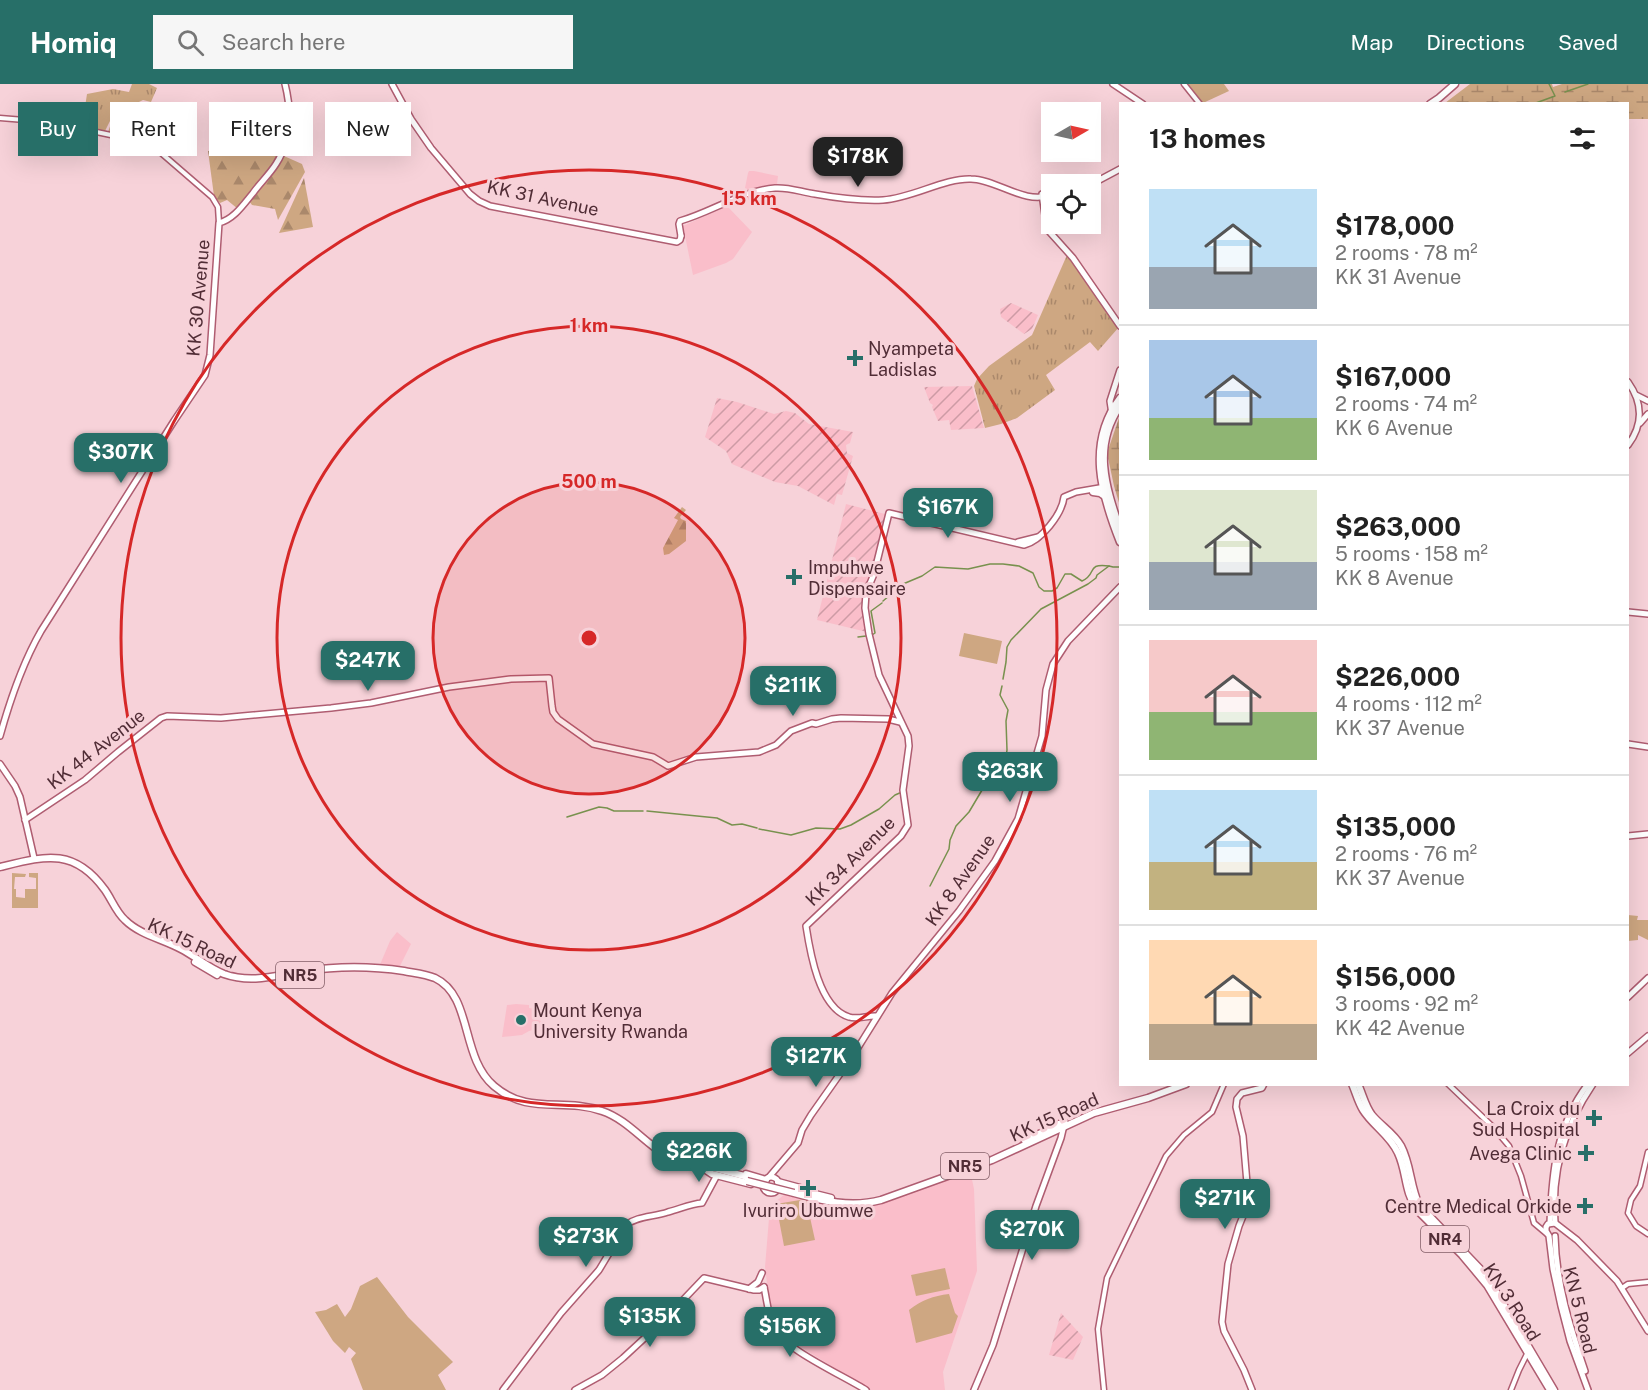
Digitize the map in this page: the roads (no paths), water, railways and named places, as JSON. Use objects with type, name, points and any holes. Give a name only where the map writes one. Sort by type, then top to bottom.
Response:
[{"type":"highway","points":[[1433,102],[1457,84]]},
{"type":"highway","points":[[1437,102],[1457,84]]},
{"type":"highway","points":[[1112,410],[1102,437],[1099,458],[1101,479],[1119,539]]},
{"type":"highway","points":[[1112,410],[1103,458],[1105,491],[1119,525]]},
{"type":"highway","points":[[1101,479],[1092,491],[1100,493],[1105,491]]},
{"type":"highway","name":"KK 15 Road","points":[[0,869],[34,860],[58,861],[77,868],[94,882],[117,917],[127,927],[228,979],[249,982],[264,981],[323,970],[351,969],[389,972],[432,981],[447,992],[455,1003],[470,1059],[480,1076],[494,1091],[519,1105],[547,1109],[571,1107],[600,1112],[618,1120],[665,1155],[840,1204],[862,1204],[885,1199],[992,1160],[1100,1108],[1171,1086]]},
{"type":"highway","name":"KK 15 Road","points":[[1064,1124],[1100,1110],[1148,1098],[1181,1086]]},
{"type":"highway","name":"KN 3 Road","points":[[1353,1086],[1364,1111],[1397,1150],[1403,1166],[1409,1197],[1413,1204],[1484,1277],[1550,1390]]},
{"type":"highway","name":"KN 3 Road","points":[[1359,1086],[1371,1114],[1400,1145],[1408,1164],[1413,1193],[1419,1205],[1484,1277],[1554,1390]]},
{"type":"highway","points":[[707,1168],[719,1167],[767,1179]]},
{"type":"highway","points":[[707,1168],[717,1175],[763,1187]]},
{"type":"highway","points":[[778,1181],[815,1192],[825,1199]]},
{"type":"highway","points":[[775,1191],[819,1201],[825,1199]]},
{"type":"main road","name":"KK 30 Avenue","points":[[0,736],[7,710],[29,652],[207,371],[219,224],[231,219],[275,166],[282,153],[290,125],[285,84]]},
{"type":"main road","name":"KK 31 Avenue","points":[[392,84],[411,119],[431,148],[470,194],[479,201],[499,207],[674,241],[681,236],[679,226],[688,220],[754,192],[773,189],[790,189],[852,199],[883,200],[899,198],[956,180],[975,178],[1038,196]]},
{"type":"main road","points":[[1113,84],[1140,102]]},
{"type":"main road","points":[[1101,179],[1119,170]]},
{"type":"main road","points":[[1041,196],[1038,196],[1047,229],[1073,258],[1119,325]]},
{"type":"main road","points":[[1112,410],[1119,375]]},
{"type":"main road","points":[[1629,384],[1636,395],[1640,413],[1639,424]]},
{"type":"main road","points":[[1636,395],[1648,401]]},
{"type":"main road","points":[[1629,444],[1639,424],[1648,414]]},
{"type":"main road","points":[[1092,491],[1105,491]]},
{"type":"main road","name":"KK 34 Avenue","points":[[877,1016],[851,1017],[837,1010],[816,972],[806,926],[907,828],[903,790],[909,745],[906,732],[879,675],[865,609],[866,593],[874,574],[889,513],[1013,543],[1028,544],[1039,537],[1058,514],[1064,497],[1092,491]]},
{"type":"main road","name":"KK 8 Avenue","points":[[767,1179],[798,1143],[802,1130],[811,1115],[854,1054],[892,993],[959,911],[995,861],[1018,819],[1042,736],[1046,690],[1053,664],[1068,641],[1119,588]]},
{"type":"main road","points":[[1629,612],[1648,614]]},
{"type":"main road","name":"KK 44 Avenue","points":[[25,820],[85,780],[127,744],[161,718],[167,716],[221,718],[331,708],[371,703],[449,687],[511,679],[549,678],[555,716],[587,741],[600,747],[653,757],[668,766],[696,757],[759,752],[776,745],[796,728],[812,723],[842,718],[899,719]]},
{"type":"main road","points":[[1629,744],[1648,747]]},
{"type":"main road","points":[[0,764],[18,792],[23,806],[34,860]]},
{"type":"main road","points":[[1629,836],[1648,834]]},
{"type":"main road","points":[[1629,996],[1648,978]]},
{"type":"main road","points":[[1629,1047],[1648,1034]]},
{"type":"main road","points":[[1629,1052],[1648,1034]]},
{"type":"main road","points":[[1252,1390],[1224,1331],[1222,1322],[1228,1264],[1247,1206],[1248,1195],[1243,1136],[1236,1103],[1242,1093],[1263,1086]]},
{"type":"main road","points":[[1552,1225],[1554,1167],[1559,1141],[1570,1115],[1587,1086]]},
{"type":"main road","points":[[1568,1232],[1553,1235],[1546,1231],[1552,1225],[1561,1154],[1573,1118],[1592,1086]]},
{"type":"main road","points":[[974,1390],[993,1345],[1064,1124]]},
{"type":"main road","points":[[775,1171],[778,1181],[775,1191],[768,1193],[763,1187],[767,1179],[773,1177],[778,1181]]},
{"type":"main road","points":[[503,1390],[561,1313],[599,1270],[626,1225],[631,1221],[667,1213],[692,1203],[702,1203],[717,1175]]},
{"type":"main road","points":[[1552,1225],[1568,1232],[1617,1281],[1648,1331]]},
{"type":"main road","points":[[1552,1225],[1560,1230],[1553,1235]]},
{"type":"main road","name":"KN 5 Road","points":[[1553,1235],[1553,1269],[1561,1306],[1570,1341],[1590,1390]]},
{"type":"main road","points":[[751,1290],[762,1274]]},
{"type":"main road","points":[[575,1390],[603,1375],[623,1358],[704,1278],[751,1290],[766,1297]]},
{"type":"main road","points":[[751,1290],[764,1287],[774,1329],[787,1342],[866,1390]]},
{"type":"street","points":[[1184,84],[1198,102]]},
{"type":"street","points":[[0,118],[49,122],[144,142],[153,146],[212,196],[218,207],[219,224]]},
{"type":"street","points":[[1104,1390],[1098,1329],[1107,1278],[1166,1156],[1184,1135],[1212,1112],[1223,1086]]},
{"type":"street","points":[[1450,1086],[1492,1126],[1509,1146],[1521,1176],[1532,1220],[1538,1228],[1553,1235]]},
{"type":"street","points":[[1648,1152],[1640,1186],[1631,1200],[1628,1213],[1636,1227],[1648,1234]]},
{"type":"street","points":[[1538,1228],[1552,1225]]},
{"type":"street","points":[[1622,1288],[1628,1284],[1648,1282]]},
{"type":"street","points":[[1511,1390],[1528,1353]]},
{"type":"waterway","points":[[1538,102],[1555,96],[1549,84]]},
{"type":"waterway","points":[[1565,92],[1588,84]]},
{"type":"waterway","points":[[883,601],[903,584],[922,576],[935,567],[968,569],[990,564],[1019,566],[1033,573],[1039,587],[1044,591],[1052,591],[1057,588],[1065,574],[1071,574],[1082,581],[1097,566],[1109,566]]},
{"type":"waterway","points":[[1003,679],[1007,647],[1041,609],[1088,584],[1109,566],[1119,567]]},
{"type":"waterway","points":[[872,635],[875,633],[871,611],[882,603]]},
{"type":"waterway","points":[[858,637],[866,636]]},
{"type":"waterway","points":[[930,886],[949,849],[956,826],[969,812],[988,780],[1001,771],[1005,764],[1008,710],[1000,695],[1002,686]]},
{"type":"waterway","points":[[759,829],[791,835],[816,828],[840,829],[879,809],[902,792]]},
{"type":"waterway","points":[[567,817],[599,807],[614,811],[643,811]]},
{"type":"waterway","points":[[647,811],[717,818],[732,825],[742,824],[757,828]]},
{"type":"place","name":"Nyampeta Ladislas","points":[[855,358]]},
{"type":"place","name":"Impuhwe Dispensaire","points":[[794,577]]},
{"type":"place","name":"Mount Kenya University Rwanda","points":[[521,1020]]},
{"type":"place","name":"La Croix du Sud Hospital","points":[[1594,1118]]},
{"type":"place","name":"Avega Clinic","points":[[1586,1153]]},
{"type":"place","name":"Ivuriro Ubumwe","points":[[808,1188]]},
{"type":"place","name":"Centre Medical Orkide","points":[[1585,1206]]}]
